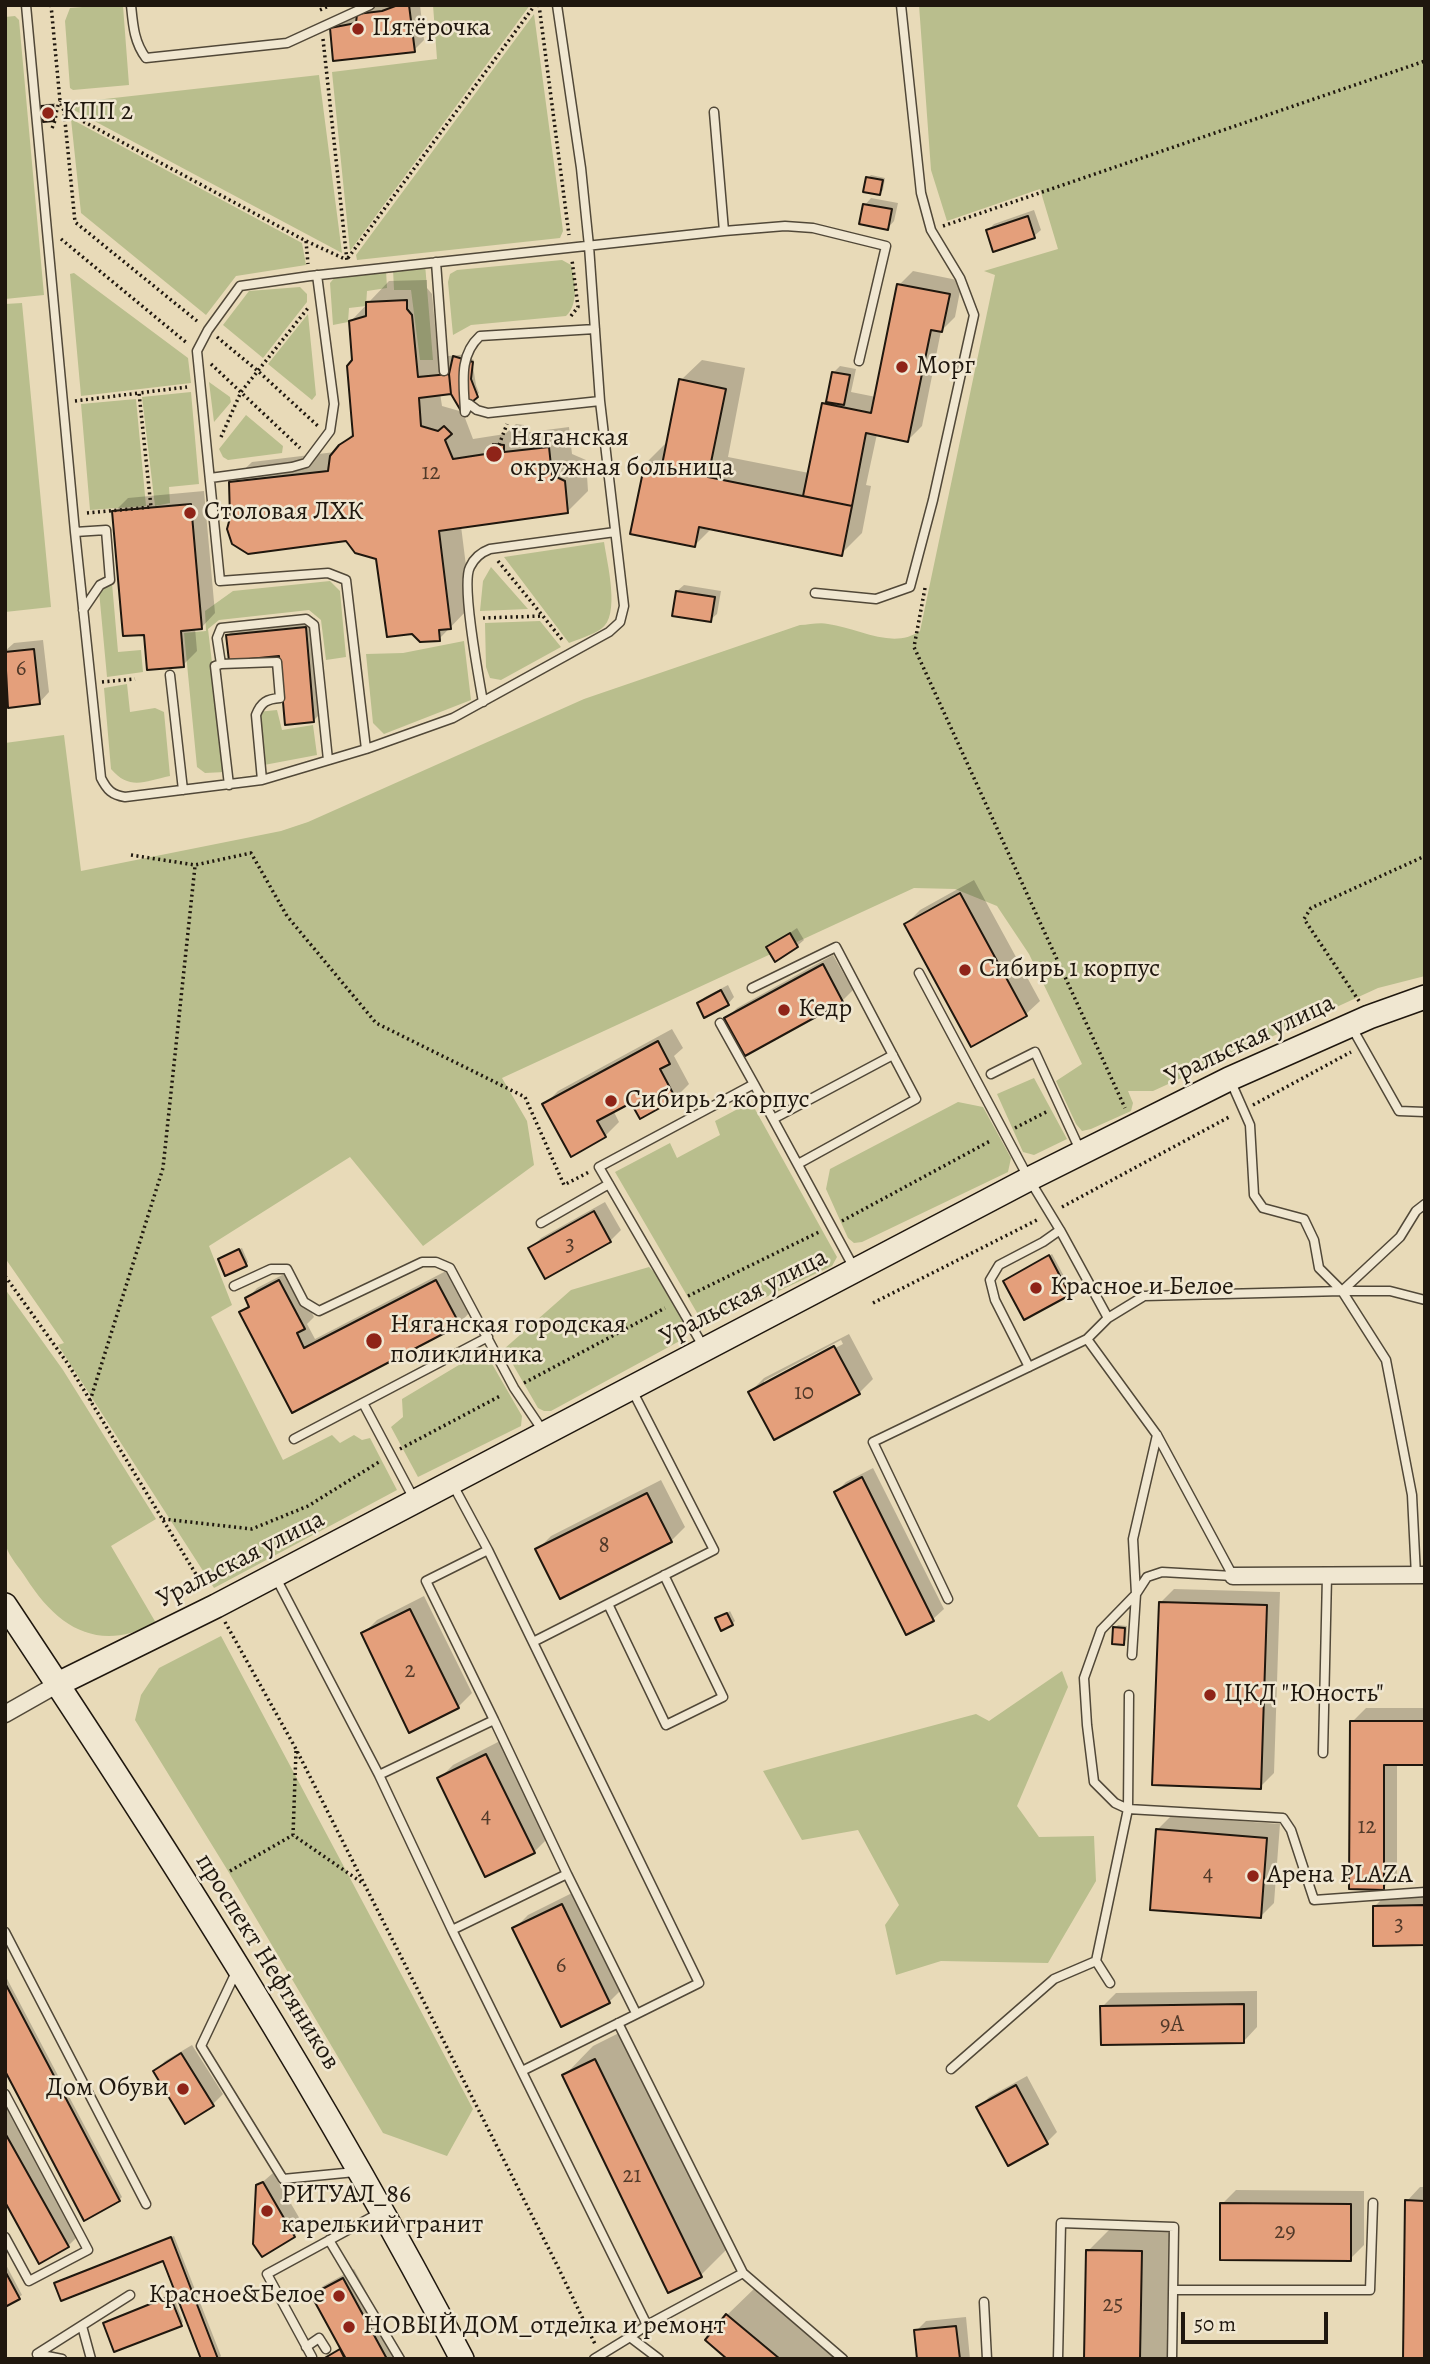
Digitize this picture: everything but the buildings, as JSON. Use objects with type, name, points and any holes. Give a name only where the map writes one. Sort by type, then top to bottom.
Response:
[{"type":"street","name":"Уральская улица","points":[[58,1684],[216,1606],[1029,1179],[1230,1079],[1360,1021],[1425,997]]},
{"type":"street","points":[[1233,1576],[1420,1575]]},
{"type":"street","name":"проспект Нефтяников","points":[[5,1605],[239,1967],[384,2211],[462,2359]]},
{"type":"street","points":[[5,1714],[58,1684]]},
{"type":"lane","points":[[26,5],[75,532],[101,778],[106,788],[115,795],[125,797],[262,780],[366,749],[453,718],[609,632],[620,622],[624,606],[600,401],[590,246],[557,5]]},
{"type":"lane","points":[[131,5],[134,31],[139,48],[146,58],[287,43],[370,5]]},
{"type":"lane","points":[[815,593],[876,599],[910,587],[933,500],[974,315],[960,278],[931,230],[921,193],[901,5]]},
{"type":"lane","points":[[714,112],[724,231]]},
{"type":"lane","points":[[366,749],[346,580],[328,573],[220,581],[197,351],[208,330],[240,286],[313,275],[724,231],[785,226],[813,228],[886,246],[859,360]]},
{"type":"lane","points":[[436,262],[444,371]]},
{"type":"lane","points":[[210,478],[306,463],[327,434],[334,420],[334,404],[313,275]]},
{"type":"lane","points":[[595,329],[480,336],[467,351],[464,360],[465,412],[469,404],[488,413],[600,401]]},
{"type":"lane","points":[[75,532],[106,530],[110,580],[100,585],[83,610]]},
{"type":"lane","points":[[483,702],[470,618],[467,579],[469,568],[482,552],[490,549],[615,532]]},
{"type":"lane","points":[[221,664],[217,638],[221,628],[306,619],[314,625],[328,760]]},
{"type":"lane","points":[[229,785],[215,666],[221,664],[276,662],[281,698],[268,699],[259,706],[256,715],[262,780]]},
{"type":"lane","points":[[170,675],[183,790]]},
{"type":"lane","points":[[752,988],[836,947],[916,1099],[798,1164]]},
{"type":"lane","points":[[919,972],[1029,1179],[1108,1318]]},
{"type":"lane","points":[[1360,1021],[1362,1046],[1399,1111],[1425,1111]]},
{"type":"lane","points":[[720,1023],[856,1271]]},
{"type":"lane","points":[[991,1074],[1035,1052],[1081,1153]]},
{"type":"lane","points":[[774,1119],[892,1055]]},
{"type":"lane","points":[[1230,1079],[1250,1125],[1254,1195],[1263,1208],[1304,1219],[1314,1240],[1319,1268],[1342,1291],[1386,1360],[1412,1495],[1420,1575]]},
{"type":"lane","points":[[704,1349],[599,1167],[754,1084]]},
{"type":"lane","points":[[541,1223],[609,1184]]},
{"type":"lane","points":[[1342,1291],[1400,1237],[1416,1211],[1425,1204]]},
{"type":"lane","points":[[1029,1367],[995,1300],[990,1280],[999,1265],[1060,1230]]},
{"type":"lane","points":[[234,1286],[271,1269],[287,1269],[304,1302],[319,1311],[422,1262],[436,1262],[450,1268],[514,1388],[545,1433]]},
{"type":"lane","points":[[948,1599],[873,1441],[1087,1339],[1108,1318],[1144,1296],[1390,1290],[1425,1300]]},
{"type":"lane","points":[[294,1438],[488,1337]]},
{"type":"lane","points":[[1087,1339],[1157,1435],[1233,1576]]},
{"type":"lane","points":[[533,1642],[713,1550],[631,1388]]},
{"type":"lane","points":[[363,1403],[415,1501]]},
{"type":"lane","points":[[1132,1655],[1136,1594],[1133,1539],[1157,1435]]},
{"type":"lane","points":[[451,1481],[488,1550],[699,1983],[522,2071]]},
{"type":"lane","points":[[488,1550],[426,1581],[636,2013]]},
{"type":"lane","points":[[1233,1576],[1162,1572],[1147,1577],[1136,1594],[1101,1630],[1084,1678],[1094,1782],[1115,1803],[1128,1809],[1283,1818],[1291,1830],[1314,1900],[1425,1892]]},
{"type":"lane","points":[[275,1575],[379,1775],[452,1930],[647,2325]]},
{"type":"lane","points":[[608,1604],[666,1725],[723,1697],[664,1575]]},
{"type":"lane","points":[[1323,1754],[1327,1576]]},
{"type":"lane","points":[[1110,1983],[1096,1961],[1128,1809],[1129,1696]]},
{"type":"lane","points":[[379,1775],[494,1720]]},
{"type":"lane","points":[[452,1930],[567,1874]]},
{"type":"lane","points":[[5,1932],[146,2204]]},
{"type":"lane","points":[[951,2069],[1054,1979],[1096,1961]]},
{"type":"lane","points":[[239,1967],[201,2046],[283,2179],[361,2171]]},
{"type":"lane","points":[[618,2023],[743,2273],[843,2359]]},
{"type":"lane","points":[[5,2094],[88,2250],[29,2281],[5,2237]]},
{"type":"lane","points":[[1173,2290],[1370,2290],[1373,2203]]},
{"type":"lane","points":[[312,2357],[267,2274],[384,2211]]},
{"type":"lane","points":[[1058,2359],[1061,2223],[1174,2227],[1172,2359]]},
{"type":"lane","points":[[328,2240],[400,2359]]},
{"type":"lane","points":[[597,2357],[647,2325],[743,2273]]},
{"type":"lane","points":[[62,2359],[37,2354],[130,2295]]},
{"type":"lane","points":[[984,2302],[987,2359]]},
{"type":"lane","points":[[82,2326],[91,2359]]},
{"type":"lane","points":[[630,2337],[659,2359]]},
{"type":"lane","points":[[306,2347],[319,2338],[326,2349]]},
{"type":"path","points":[[51,5],[75,222],[258,371],[327,434]]},
{"type":"path","points":[[331,5],[320,8],[347,260]]},
{"type":"path","points":[[347,260],[537,5]]},
{"type":"path","points":[[537,5],[570,248]]},
{"type":"path","points":[[931,230],[1425,61]]},
{"type":"path","points":[[64,111],[306,241],[347,260]]},
{"type":"path","points":[[61,252],[59,238],[197,351],[310,457]]},
{"type":"path","points":[[306,241],[313,275]]},
{"type":"path","points":[[221,437],[241,392],[308,308],[319,301]]},
{"type":"path","points":[[75,401],[200,386]]},
{"type":"path","points":[[84,513],[151,507],[139,393]]},
{"type":"path","points":[[499,444],[509,419]]},
{"type":"path","points":[[497,559],[572,652]]},
{"type":"path","points":[[926,584],[914,647],[1135,1126]]},
{"type":"path","points":[[470,618],[542,616]]},
{"type":"path","points":[[102,682],[135,679]]},
{"type":"path","points":[[131,855],[195,865],[251,853],[287,916],[376,1023],[525,1097],[564,1185],[599,1167]]},
{"type":"path","points":[[1360,1021],[1304,919],[1311,908],[1425,856]]},
{"type":"path","points":[[90,1401],[163,1168],[195,865]]},
{"type":"path","points":[[873,1303],[1049,1214],[1362,1046]]},
{"type":"path","points":[[161,1518],[252,1529],[308,1506],[390,1455],[514,1388],[676,1302],[832,1226],[1059,1105]]},
{"type":"path","points":[[5,1276],[68,1364],[216,1606],[296,1749],[557,2265],[597,2357]]},
{"type":"path","points":[[293,1835],[296,1749]]},
{"type":"path","points":[[230,1871],[293,1835]]},
{"type":"path","points":[[293,1835],[365,1885]]},
{"type":"green space","points":[[433,5],[530,5],[350,251],[332,72],[437,59]]},
{"type":"green space","points":[[919,5],[1425,5],[1425,976],[1378,988],[1153,1091],[1128,1091],[1133,1103],[1131,1111],[1082,1131],[1056,1081],[1082,1064],[1029,954],[997,906],[955,889],[914,888],[502,1078],[527,1121],[534,1165],[423,1246],[350,1157],[209,1246],[232,1305],[211,1317],[283,1460],[332,1435],[340,1443],[354,1435],[362,1440],[370,1438],[397,1490],[214,1588],[58,1345],[64,1343],[5,1258],[5,743],[64,735],[81,871],[281,831],[308,822],[584,699],[800,625],[825,623],[887,638],[910,636],[920,631],[995,275],[984,271],[1058,249],[1040,189],[947,221],[931,170]]},
{"type":"green space","points":[[123,6],[129,85],[73,90],[70,88],[65,21],[70,8]]},
{"type":"green space","points":[[534,14],[563,231],[560,238],[357,260],[356,255]]},
{"type":"green space","points":[[15,16],[19,20],[44,295],[5,299],[5,17]]},
{"type":"green space","points":[[319,75],[342,253],[70,108],[69,103]]},
{"type":"green space","points":[[71,119],[302,243],[306,265],[236,276],[206,315],[81,213]]},
{"type":"green space","points":[[562,260],[571,265],[575,285],[573,305],[566,316],[471,325],[453,335],[448,282],[450,274],[457,270]]},
{"type":"green space","points":[[425,264],[433,360],[420,360],[411,290],[394,290],[393,269]]},
{"type":"green space","points":[[386,270],[387,288],[367,291],[366,306],[349,308],[348,322],[333,325],[330,283],[336,276]]},
{"type":"green space","points":[[74,273],[188,358],[191,383],[81,396],[70,274]]},
{"type":"green space","points":[[300,287],[307,294],[307,302],[263,358],[223,325],[249,291]]},
{"type":"green space","points":[[22,303],[51,607],[5,612],[5,304]]},
{"type":"green space","points":[[308,314],[316,395],[312,400],[268,364]]},
{"type":"green space","points":[[209,382],[230,397],[231,402],[214,422]]},
{"type":"green space","points":[[191,392],[199,484],[169,487],[170,503],[155,506],[142,397]]},
{"type":"green space","points":[[136,399],[146,506],[90,510],[81,404]]},
{"type":"green space","points":[[246,415],[283,446],[282,453],[228,460],[223,457],[219,449]]},
{"type":"green space","points":[[604,542],[612,601],[607,622],[601,629],[569,643],[504,557]]},
{"type":"green space","points":[[491,567],[528,609],[480,611],[483,581]]},
{"type":"green space","points":[[330,581],[340,591],[346,657],[326,660],[321,620],[309,610],[219,620],[208,629],[225,772],[205,773],[197,767],[184,633],[206,631],[205,611],[233,591]]},
{"type":"green space","points":[[112,583],[118,652],[141,650],[143,672],[107,677],[99,591]]},
{"type":"green space","points":[[540,621],[561,647],[501,680],[490,678],[486,667],[485,623]]},
{"type":"green space","points":[[464,641],[471,700],[384,734],[373,723],[366,654],[403,653]]},
{"type":"green space","points":[[127,684],[130,712],[155,708],[164,712],[170,776],[138,783],[125,780],[111,769],[104,688]]},
{"type":"green space","points":[[277,710],[282,730],[313,725],[317,755],[264,765],[257,712]]},
{"type":"green space","points":[[1034,1078],[1067,1139],[1034,1155],[1023,1152],[997,1094]]},
{"type":"green space","points":[[751,1102],[837,1257],[832,1266],[713,1322],[703,1323],[615,1172],[670,1143],[677,1158],[720,1135],[715,1121]]},
{"type":"green space","points":[[958,1102],[983,1107],[1011,1158],[1008,1172],[862,1242],[854,1243],[848,1238],[826,1189],[830,1169]]},
{"type":"green space","points":[[649,1267],[687,1326],[687,1337],[551,1411],[538,1408],[504,1349],[571,1290]]},
{"type":"green space","points":[[5,1289],[63,1370],[156,1519],[111,1546],[156,1623],[135,1632],[116,1636],[98,1635],[66,1622],[38,1596],[7,1550],[4,1525]]},
{"type":"green space","points":[[484,1350],[522,1416],[521,1426],[418,1477],[391,1427],[403,1417],[402,1399]]},
{"type":"green space","points":[[221,1636],[473,2109],[447,2156],[383,2133],[135,1720],[141,1695],[159,1668]]},
{"type":"green space","points":[[1062,1671],[1068,1687],[1017,1806],[1039,1837],[1094,1836],[1096,1881],[1048,1963],[941,1961],[896,1975],[885,1925],[899,1905],[858,1830],[802,1840],[763,1771],[976,1714],[989,1721]]},
{"type":"place","name":"Пятёрочка","points":[[358,29]]},
{"type":"place","name":"КПП 2","points":[[48,113]]},
{"type":"place","name":"Морг","points":[[902,367]]},
{"type":"place","name":"Няганская окружная больница","points":[[494,454]]},
{"type":"place","name":"Столовая ЛХК","points":[[190,513]]},
{"type":"place","name":"Сибирь 1 корпус","points":[[965,970]]},
{"type":"place","name":"Кедр","points":[[784,1010]]},
{"type":"place","name":"Сибирь 2 корпус","points":[[611,1101]]},
{"type":"place","name":"Красное и Белое","points":[[1036,1288]]},
{"type":"place","name":"Няганская городская поликлиника","points":[[374,1341]]},
{"type":"place","name":"ЦКД \"Юность\"","points":[[1210,1695]]},
{"type":"place","name":"Арена PLAZA","points":[[1253,1876]]},
{"type":"place","name":"Дом Обуви","points":[[183,2089]]},
{"type":"place","name":"РИТУАЛ_86 карелький гранит","points":[[267,2211]]},
{"type":"place","name":"Красное&Белое","points":[[339,2296]]},
{"type":"place","name":"НОВЫЙ ДОМ_отделка и ремонт","points":[[349,2327]]}]
